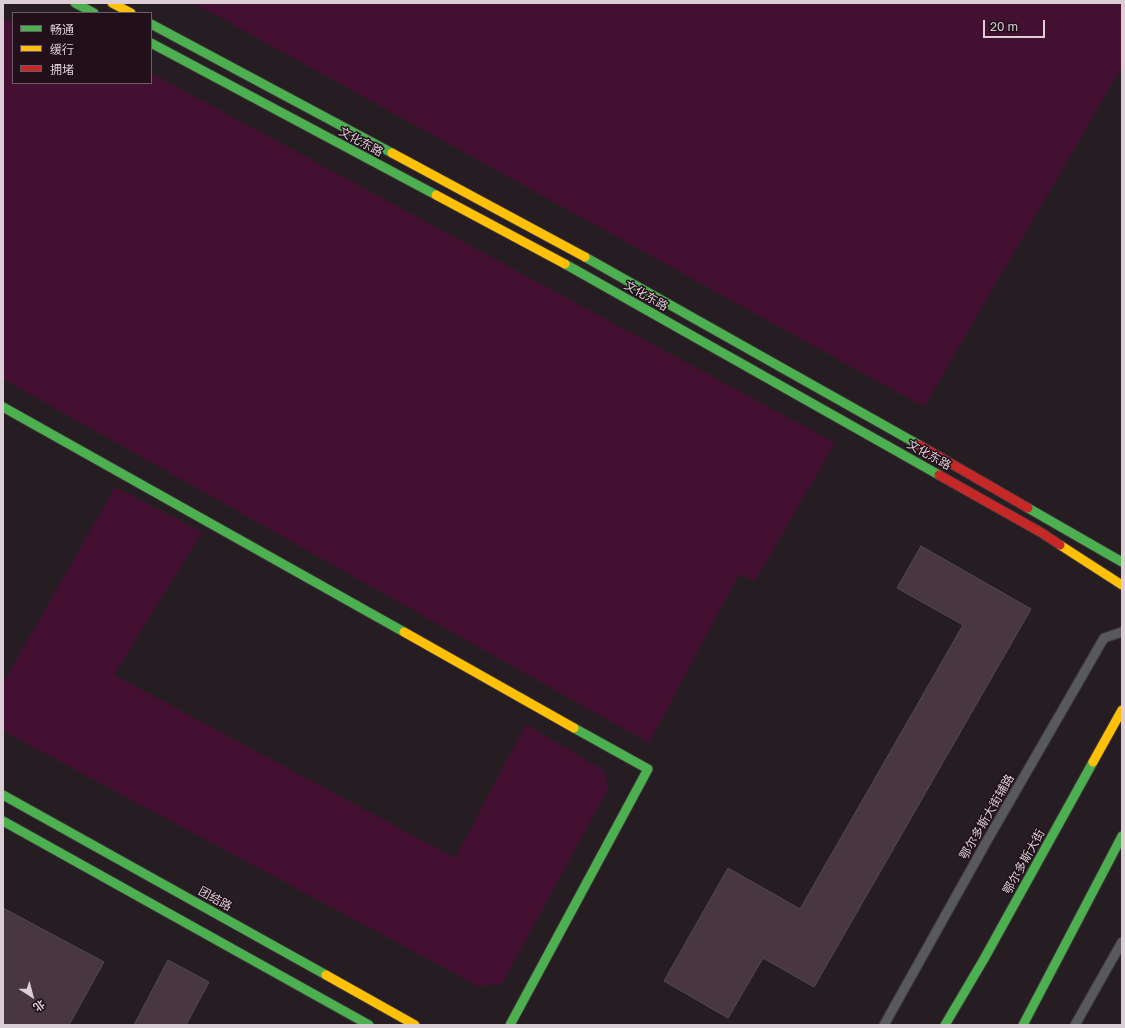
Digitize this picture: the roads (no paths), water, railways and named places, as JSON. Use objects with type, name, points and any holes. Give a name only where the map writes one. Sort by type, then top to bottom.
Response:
[{"type":"street","points":[[75,3],[92,12]]},
{"type":"street","points":[[112,3],[129,12]]},
{"type":"street","name":"文化东路","points":[[152,25],[554,239],[1122,562]]},
{"type":"street","name":"文化东路","points":[[152,45],[554,258],[1035,529],[1122,585]]},
{"type":"street","points":[[3,407],[648,769],[510,1025]]},
{"type":"street","name":"鄂尔多斯大街","points":[[945,1025],[988,952],[1122,710]]},
{"type":"street","name":"团结路","points":[[3,795],[416,1025]]},
{"type":"street","points":[[3,821],[369,1025]]},
{"type":"street","points":[[1022,1025],[1122,836]]},
{"type":"lane","name":"鄂尔多斯大街辅路","points":[[884,1025],[992,832],[1104,638],[1122,632]]},
{"type":"lane","points":[[1075,1025],[1122,942]]}]
